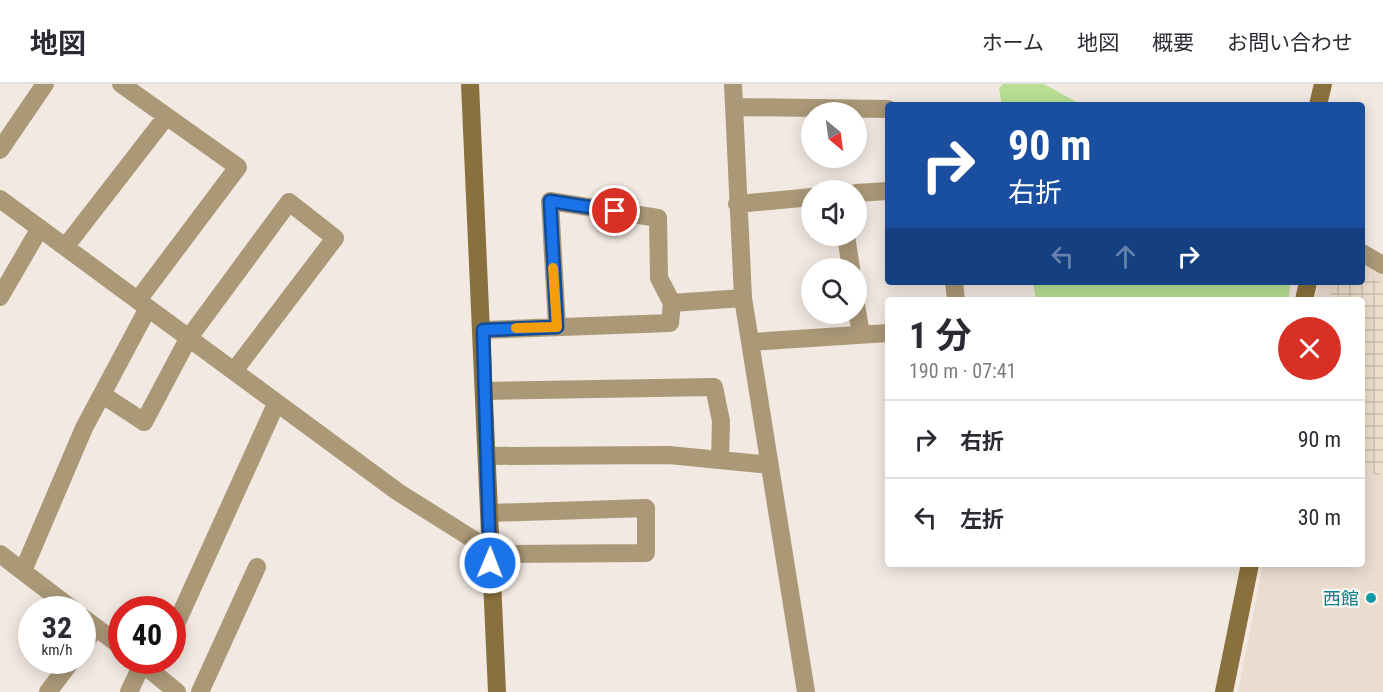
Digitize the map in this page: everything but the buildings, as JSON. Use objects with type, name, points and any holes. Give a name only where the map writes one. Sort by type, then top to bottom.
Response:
[{"type":"street","points":[[0,150],[45,84]]},
{"type":"street","points":[[23,571],[84,428],[103,394],[143,304],[238,167],[122,84]]},
{"type":"street","points":[[470,84],[483,330],[497,692]]},
{"type":"street","points":[[733,84],[743,298],[806,692]]},
{"type":"street","points":[[1319,102],[1323,84]]},
{"type":"street","points":[[734,107],[885,109]]},
{"type":"street","points":[[66,246],[166,117]]},
{"type":"street","points":[[867,192],[885,191]]},
{"type":"street","points":[[737,204],[801,198]]},
{"type":"street","points":[[0,199],[398,492],[490,552],[646,554],[646,508],[490,513]]},
{"type":"street","points":[[483,330],[670,323],[672,303],[659,278],[658,218],[550,201],[557,327]]},
{"type":"street","points":[[103,394],[144,422],[188,339],[289,202],[335,238],[234,371]]},
{"type":"street","points":[[0,297],[40,228]]},
{"type":"street","points":[[1365,255],[1383,265]]},
{"type":"street","points":[[672,303],[743,298]]},
{"type":"street","points":[[859,324],[861,334]]},
{"type":"street","points":[[751,342],[885,333]]},
{"type":"street","points":[[485,391],[714,387],[721,421],[720,459]]},
{"type":"street","points":[[186,602],[276,404]]},
{"type":"street","points":[[488,456],[669,455],[770,465]]},
{"type":"street","points":[[0,554],[55,596]]},
{"type":"street","points":[[200,692],[257,567]]},
{"type":"street","points":[[1224,692],[1249,567]]},
{"type":"street","points":[[96,627],[108,636]]},
{"type":"street","points":[[48,692],[62,674]]},
{"type":"street","points":[[129,692],[142,674]]},
{"type":"street","points":[[159,674],[177,692]]},
{"type":"shaded area","points":[[1365,263],[1383,273],[1383,692],[1238,692],[1262,567],[1365,567],[1365,297],[1316,297],[1318,285],[1365,285]]},
{"type":"shaded area","points":[[1365,274],[1383,284],[1383,469],[1378,477],[1365,468],[1365,297],[1330,297],[1332,285],[1365,285]]},
{"type":"green space","points":[[1003,84],[1044,84],[1077,102],[1001,102],[999,88]]},
{"type":"green space","points":[[1034,285],[1290,285],[1288,297],[1036,297]]},
{"type":"slow traffic","points":[[516,328],[557,327],[553,268]]},
{"type":"place","name":"西館","points":[[1371,598]]},
{"type":"route","points":[[490,563],[483,330],[557,327],[550,201],[615,211]]}]
